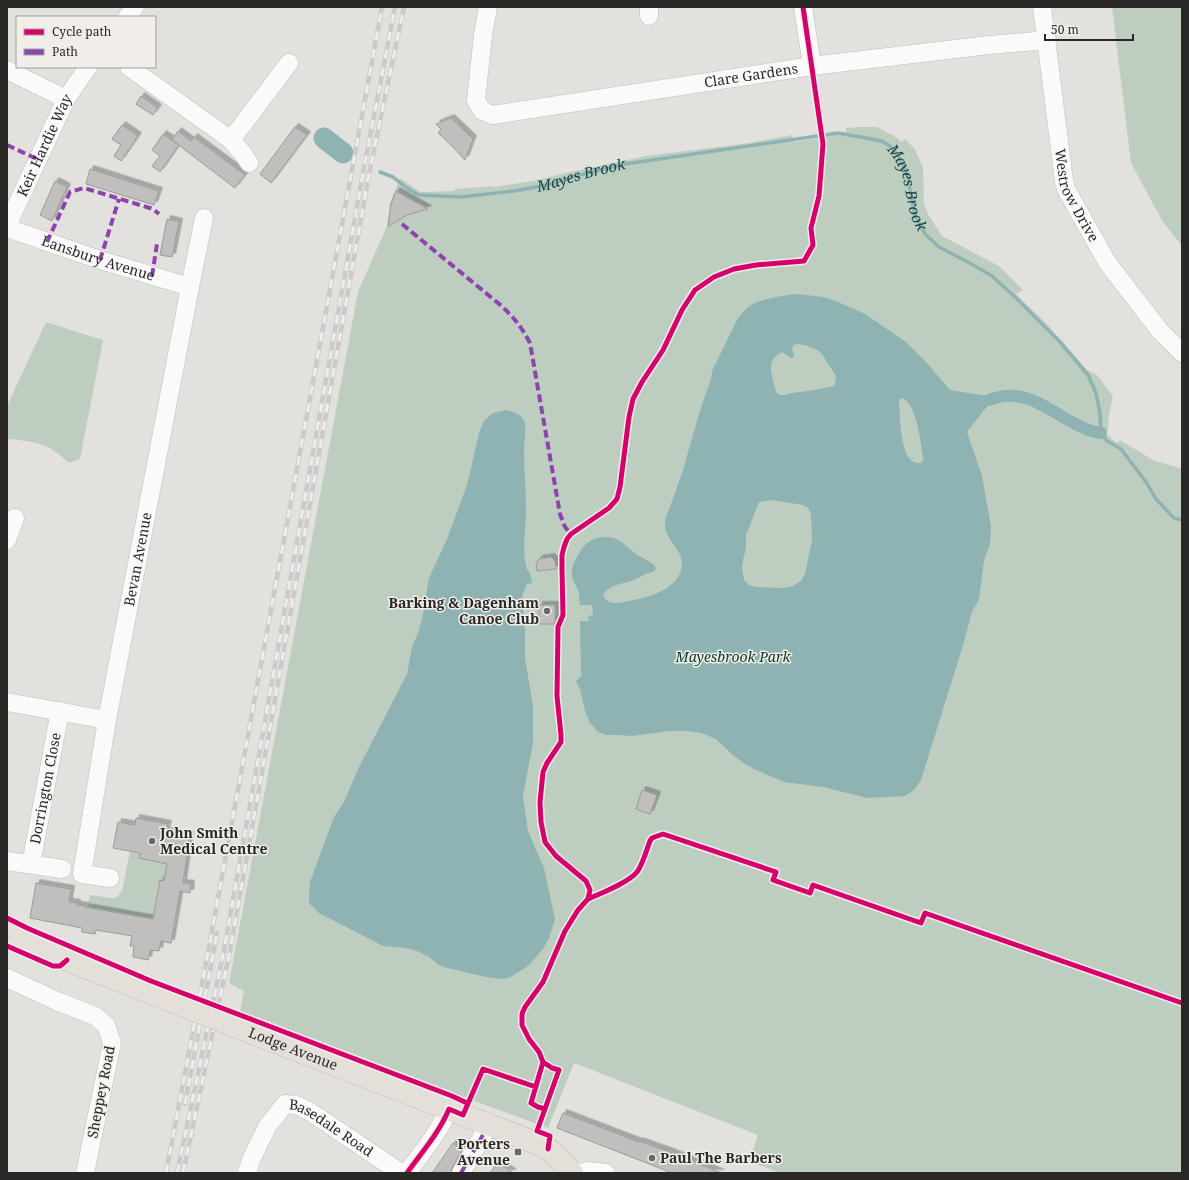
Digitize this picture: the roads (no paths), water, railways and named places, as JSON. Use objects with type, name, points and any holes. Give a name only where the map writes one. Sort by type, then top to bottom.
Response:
[{"type":"main road","name":"Lodge Avenue","points":[[7,934],[67,960],[548,1149],[563,1160],[572,1173]]},
{"type":"street","points":[[128,16],[135,7]]},
{"type":"street","name":"Clare Gardens","points":[[488,7],[483,35],[476,100],[482,111],[493,115],[812,66],[989,45],[1047,40]]},
{"type":"street","points":[[803,7],[812,66]]},
{"type":"street","name":"Westrow Drive","points":[[1042,7],[1066,189],[1107,262],[1160,330],[1182,353]]},
{"type":"street","points":[[231,140],[289,63]]},
{"type":"street","name":"Keir Hardie Way","points":[[7,227],[66,98],[87,68]]},
{"type":"street","points":[[130,68],[231,140],[249,163]]},
{"type":"street","points":[[7,70],[66,98]]},
{"type":"street","name":"Bevan Avenue","points":[[110,878],[82,874],[108,720],[204,218]]},
{"type":"street","name":"Lansbury Avenue","points":[[7,227],[100,260],[190,287]]},
{"type":"street","points":[[7,540],[15,518]]},
{"type":"street","points":[[7,702],[108,720]]},
{"type":"street","name":"Dorrington Close","points":[[31,864],[60,711]]},
{"type":"street","points":[[7,861],[62,869]]},
{"type":"street","name":"Sheppey Road","points":[[7,978],[59,1002],[95,1016],[106,1025],[112,1043],[85,1173]]},
{"type":"street","name":"Basedale Road","points":[[247,1173],[251,1160],[267,1127],[285,1104],[296,1104],[309,1110],[401,1173]]},
{"type":"street","points":[[407,1173],[445,1120],[449,1109]]},
{"type":"street","points":[[461,1173],[483,1135]]},
{"type":"street","points":[[580,1173],[588,1171],[606,1173]]},
{"type":"water","points":[[797,294],[823,297],[865,314],[906,342],[927,363],[950,390],[987,396],[989,400],[989,404],[967,432],[982,476],[991,527],[990,544],[984,561],[979,599],[972,612],[921,780],[915,789],[905,796],[867,798],[823,787],[784,782],[742,762],[716,739],[701,733],[670,731],[632,736],[606,735],[598,732],[590,723],[585,711],[580,689],[576,681],[581,676],[580,621],[589,621],[588,616],[593,615],[592,605],[580,605],[579,592],[572,576],[572,568],[577,557],[586,544],[598,538],[610,537],[619,540],[636,554],[654,565],[656,568],[652,572],[634,580],[616,585],[606,591],[603,595],[604,598],[612,603],[621,603],[655,594],[669,587],[675,581],[682,567],[681,560],[679,553],[665,529],[665,520],[683,470],[699,413],[711,380],[712,371],[738,318],[746,309],[761,301]],"holes":[[[796,344],[810,347],[822,354],[836,376],[834,386],[784,395],[777,393],[771,373],[773,359],[782,352],[791,358],[794,357],[792,349]],[[902,398],[907,401],[915,416],[923,458],[923,461],[920,463],[910,459],[904,448],[900,426],[900,399]],[[772,500],[803,505],[808,508],[811,514],[812,540],[805,574],[801,581],[793,586],[783,588],[756,587],[749,585],[744,580],[742,567],[746,548],[746,535],[759,502]]]},
{"type":"water","points":[[506,410],[521,416],[524,421],[526,510],[524,553],[526,568],[530,573],[532,583],[527,584],[522,596],[525,629],[525,658],[533,706],[533,743],[523,796],[528,831],[544,868],[555,919],[549,938],[543,949],[528,966],[509,978],[503,979],[486,977],[443,967],[427,956],[416,951],[406,948],[381,945],[319,913],[309,903],[309,897],[310,882],[334,817],[344,802],[358,769],[407,674],[412,647],[422,619],[429,578],[447,539],[467,485],[479,433],[484,421],[493,413]]},
{"type":"waterway","name":"Mayes Brook","points":[[380,172],[393,177],[408,189],[419,195],[461,197],[514,191],[547,185],[583,174],[625,164],[838,133],[882,141],[891,147],[899,157],[907,173],[915,215],[925,234],[939,247],[992,276],[1060,342],[1088,375],[1096,393],[1100,413],[1101,433],[1107,441],[1121,449],[1146,482],[1156,499],[1174,518],[1182,520]]},
{"type":"waterway","name":"Mayes Brook","points":[[324,138],[343,153]]},
{"type":"waterway","points":[[989,400],[1007,396],[1023,397],[1041,404],[1075,424],[1101,433]]},
{"type":"railway","points":[[166,1173],[382,7]]},
{"type":"railway","points":[[177,1173],[224,950],[363,173],[395,7]]},
{"type":"railway","points":[[183,1173],[230,951],[369,174],[404,7]]},
{"type":"railway","points":[[185,1104],[217,933]]},
{"type":"place","name":"Barking & Dagenham Canoe Club","points":[[547,611]]},
{"type":"place","name":"John Smith Medical Centre","points":[[152,841]]},
{"type":"place","name":"Porters Avenue","points":[[518,1152]]},
{"type":"place","name":"Paul The Barbers","points":[[652,1158]]},
{"type":"park label","name":"Mayesbrook Park","points":[[733,657]]}]
